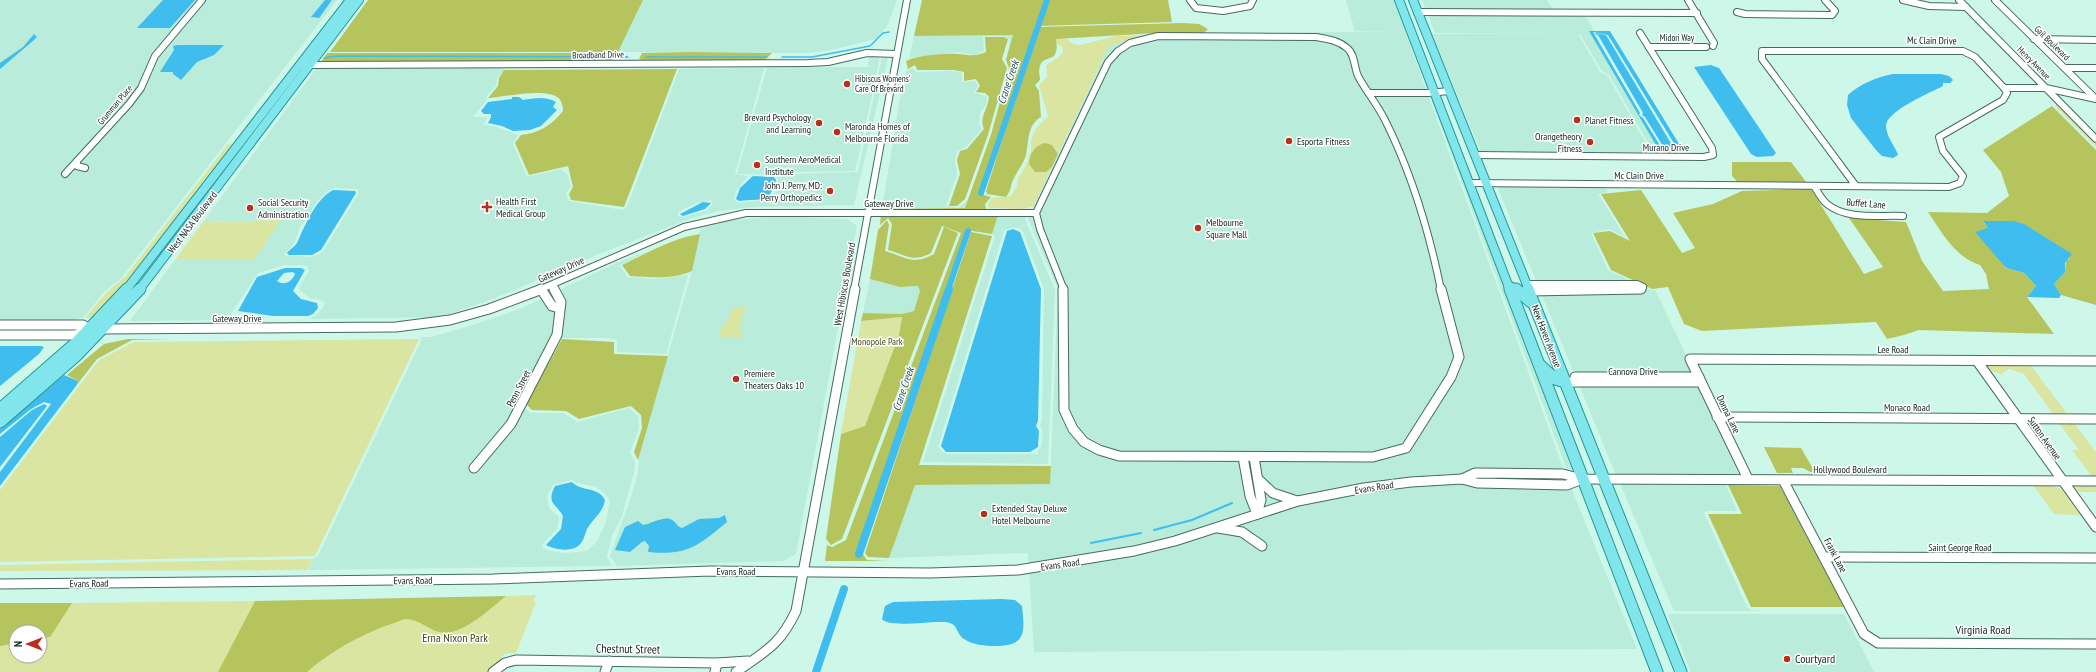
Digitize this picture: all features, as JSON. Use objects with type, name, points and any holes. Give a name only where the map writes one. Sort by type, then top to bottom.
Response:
[{"type":"main road","name":"West NASA Boulevard","points":[[0,409],[90,330],[138,275],[350,0]]},
{"type":"main road","name":"West NASA Boulevard","points":[[0,422],[65,366],[103,329],[152,274],[359,0]]},
{"type":"main road","name":"New Haven Avenue","points":[[1399,0],[1657,672]]},
{"type":"main road","name":"New Haven Avenue","points":[[1413,0],[1681,672]]},
{"type":"main road","points":[[326,30],[340,25]]},
{"type":"main road","points":[[235,150],[246,150]]},
{"type":"main road","points":[[1504,274],[1528,288]]},
{"type":"main road","points":[[1508,285],[1522,293],[1535,306]]},
{"type":"main road","points":[[1538,363],[1551,376],[1564,380]]},
{"type":"street","name":"Grumman Place","points":[[64,174],[132,100],[141,88],[155,56],[202,0]]},
{"type":"street","name":"West Hibiscus Boulevard","points":[[736,672],[751,660],[774,646],[788,628],[796,611],[802,571],[907,0]]},
{"type":"street","points":[[1190,0],[1196,8],[1222,11],[1242,9],[1250,6],[1253,0]]},
{"type":"street","points":[[1688,0],[1697,13]]},
{"type":"street","points":[[1738,12],[1745,14],[1832,15],[1835,12],[1825,0]]},
{"type":"street","points":[[1903,0],[1929,6],[1966,7]]},
{"type":"street","name":"Henry Avenue","points":[[1959,0],[2096,139]]},
{"type":"street","name":"Gail Boulevard","points":[[1995,0],[2093,92],[2096,99]]},
{"type":"street","name":"Gail Boulevard","points":[[2000,0],[2037,39]]},
{"type":"street","points":[[1417,12],[1697,13]]},
{"type":"street","name":"Midori Way","points":[[1649,47],[1709,47],[1714,43],[1703,28],[1697,13]]},
{"type":"street","name":"Murano Drive","points":[[1474,155],[1704,157],[1713,155],[1714,152],[1712,148],[1640,32]]},
{"type":"street","points":[[1171,36],[1308,36],[1333,40],[1343,45],[1351,53],[1358,75],[1368,92],[1384,118],[1412,180],[1433,252],[1441,296],[1459,357],[1451,377],[1406,448],[1373,457],[1119,456],[1098,451],[1079,438],[1069,424],[1064,410],[1064,291],[1048,246],[1040,229],[1036,213],[1108,62],[1115,53],[1126,44],[1143,38],[1171,36]]},
{"type":"street","points":[[2037,39],[2096,40]]},
{"type":"street","name":"Mc Clain Drive","points":[[1469,183],[1949,187],[1962,182],[1964,178],[1962,173],[1940,147],[1938,141],[1939,137],[2003,100],[2007,93],[2004,88],[1975,57],[1963,51],[1762,51],[1762,59],[1856,186]]},
{"type":"street","name":"Broadband Drive","points":[[300,65],[808,64],[828,62],[867,54],[896,54]]},
{"type":"street","points":[[2068,68],[2096,68]]},
{"type":"street","points":[[2004,88],[2046,88],[2056,86],[2078,93],[2093,92]]},
{"type":"street","points":[[2046,88],[2096,99]]},
{"type":"street","points":[[1368,92],[1428,93],[1434,91],[1449,91]]},
{"type":"street","points":[[77,161],[77,166],[85,168]]},
{"type":"street","name":"Buffet Lane","points":[[1814,186],[1828,205],[1839,210],[1864,214],[1903,216]]},
{"type":"street","name":"Gateway Drive","points":[[0,335],[74,334],[90,330],[103,329],[396,327],[463,316],[489,309],[541,289],[652,239],[684,227],[721,217],[753,212],[1036,213]]},
{"type":"street","name":"Penn Street","points":[[474,468],[511,424],[557,335],[558,308],[561,302],[552,284]]},
{"type":"street","points":[[1637,284],[1643,287],[1640,290],[1528,288],[1637,284]]},
{"type":"street","points":[[541,289],[552,306],[558,308]]},
{"type":"street","name":"Gateway Drive","points":[[0,325],[83,325],[90,330]]},
{"type":"street","name":"Lee Road","points":[[1690,359],[2096,361]]},
{"type":"street","name":"Donna Lane","points":[[1690,359],[1748,479]]},
{"type":"street","name":"Sutton Avenue","points":[[1976,361],[2096,528]]},
{"type":"street","name":"Cannova Drive","points":[[1564,380],[1700,380]]},
{"type":"street","name":"Monaco Road","points":[[1718,417],[2096,419]]},
{"type":"street","points":[[1243,457],[1250,496],[1257,514]]},
{"type":"street","points":[[1254,457],[1262,500],[1257,514]]},
{"type":"street","points":[[1257,476],[1271,492],[1298,501]]},
{"type":"street","name":"Evans Road","points":[[0,584],[493,579],[710,571],[936,573],[1037,568],[1134,551],[1298,501],[1376,486],[1462,479],[1478,483],[1567,485],[1582,479],[1603,478]]},
{"type":"street","name":"Hollywood Boulevard","points":[[1603,478],[2096,481]]},
{"type":"street","name":"Frank Lane","points":[[1783,480],[1825,557],[1864,634],[1871,640]]},
{"type":"street","points":[[1213,528],[1242,531],[1250,535],[1262,546]]},
{"type":"street","name":"Saint George Road","points":[[1825,557],[2096,558]]},
{"type":"street","name":"Virginia Road","points":[[1871,640],[1878,643],[2096,644]]},
{"type":"street","name":"Chestnut Street","points":[[493,672],[494,669],[505,662],[516,660],[608,661],[716,667],[743,663],[751,660]]},
{"type":"street","points":[[605,672],[608,661]]},
{"type":"shaded area","points":[[0,0],[337,0],[122,277],[104,292],[84,317],[74,320],[0,321]]},
{"type":"shaded area","points":[[643,0],[897,0],[888,25],[876,39],[827,51],[804,53],[618,52]]},
{"type":"shaded area","points":[[1346,0],[1397,0],[1429,87],[1407,31],[1355,31]]},
{"type":"shaded area","points":[[1422,0],[1547,0],[1554,11],[1583,11],[1594,31],[1590,32],[1664,158],[1486,159],[1483,153],[1654,153],[1609,75],[1602,71],[1580,34],[1435,33]]},
{"type":"shaded area","points":[[1405,31],[1563,468],[1637,649],[1034,652],[1028,553],[889,558],[915,485],[1050,484],[1058,289],[1028,219],[1109,46],[1145,35]]},
{"type":"shaded area","points":[[1432,34],[1578,34],[1600,72],[1607,75],[1651,152],[1481,152]]},
{"type":"shaded area","points":[[1014,35],[1006,60],[1010,39],[1004,36],[983,36],[984,51],[975,55],[957,52],[909,58],[914,36]]},
{"type":"shaded area","points":[[880,56],[878,67],[868,66],[869,57]]},
{"type":"shaded area","points":[[882,57],[888,58],[854,205],[752,207],[718,211],[692,218],[604,252],[493,299],[440,317],[310,319],[319,313],[325,304],[324,301],[310,298],[299,288],[309,271],[307,266],[283,265],[258,273],[227,320],[130,321],[175,260],[254,259],[280,220],[203,222],[318,66],[506,67],[497,78],[496,86],[488,94],[486,101],[473,117],[486,117],[487,118],[483,125],[494,126],[518,135],[513,144],[527,177],[561,169],[567,174],[571,187],[566,194],[569,201],[623,210],[627,207],[679,69],[764,68],[735,174],[748,176],[736,191],[734,199],[738,203],[772,199],[770,198],[775,193],[778,180],[776,176],[785,176],[787,174],[858,172]],"holes":[[[335,188],[357,189],[359,193],[324,250],[320,254],[312,257],[284,255],[295,242],[299,229],[317,202],[327,191]],[[711,200],[713,204],[706,211],[683,217],[677,215],[679,211],[697,203]]]},
{"type":"shaded area","points":[[767,67],[878,67],[855,171],[785,172],[784,175],[737,174]]},
{"type":"shaded area","points":[[913,68],[916,72],[953,71],[962,73],[962,82],[975,81],[978,86],[974,92],[987,97],[986,105],[980,113],[979,123],[982,129],[965,148],[957,151],[955,160],[957,174],[946,206],[958,208],[968,200],[965,208],[882,209],[901,92],[907,70]]},
{"type":"shaded area","points":[[1432,94],[1551,410],[1572,470],[1566,468],[1430,95]]},
{"type":"shaded area","points":[[1497,186],[1605,186],[1608,192],[1598,194],[1625,237],[1610,229],[1591,233],[1608,270],[1651,290],[1655,290],[1717,419],[1739,476],[1616,475]]},
{"type":"shaded area","points":[[998,215],[1027,215],[1025,219],[1055,290],[1048,464],[923,462],[995,236],[992,234]],"holes":[[[1012,228],[1019,228],[1023,232],[1044,289],[1042,421],[1040,425],[1043,431],[1041,447],[1038,450],[1038,454],[945,454],[938,447],[1004,231]]]},
{"type":"shaded area","points":[[776,216],[847,219],[857,226],[796,554],[783,561],[617,566],[610,556],[632,494],[638,472],[639,456],[692,271],[700,228],[726,221]]},
{"type":"shaded area","points":[[649,251],[620,265],[627,277],[655,279],[688,275],[666,354],[617,352],[617,340],[607,338],[560,338],[559,290],[616,263]]},
{"type":"shaded area","points":[[870,279],[900,287],[918,286],[920,291],[914,311],[902,314],[863,313]]},
{"type":"shaded area","points":[[543,298],[555,310],[553,335],[507,424],[468,469],[475,471],[524,407],[530,413],[564,413],[577,422],[629,408],[638,416],[639,428],[630,453],[635,461],[634,472],[622,516],[612,536],[607,556],[612,566],[308,570],[313,559],[318,556],[422,339],[421,337],[431,337],[473,325],[522,308]],"holes":[[[572,480],[577,483],[596,487],[606,495],[610,501],[605,525],[597,541],[587,551],[565,553],[543,548],[542,545],[557,529],[559,517],[549,508],[547,496],[553,485]]]},
{"type":"shaded area","points":[[1619,481],[1725,483],[1737,511],[1707,511],[1704,513],[1747,607],[1751,610],[1763,611],[1674,611]]},
{"type":"shaded area","points":[[1668,614],[1844,614],[1874,672],[1691,672]]},
{"type":"green space","points":[[368,0],[643,0],[618,52],[330,52]]},
{"type":"green space","points":[[922,0],[1168,0],[1172,22],[1036,26],[983,190],[984,195],[991,197],[985,204],[986,209],[1000,211],[882,211],[882,209],[965,208],[991,135],[1009,68],[1006,60],[1013,35],[914,36]]},
{"type":"green space","points":[[1183,23],[1199,24],[1208,29],[1203,34],[1156,33],[1056,39],[1056,53],[1051,58],[1042,62],[1039,68],[1040,80],[1035,85],[1039,91],[1041,117],[1036,120],[1031,129],[1025,159],[1012,182],[1006,197],[987,194],[986,191],[1038,27]]},
{"type":"green space","points":[[1145,35],[1109,46],[1058,154],[1052,145],[1046,172],[1052,167],[1034,206],[1024,209],[989,208],[988,204],[992,198],[1011,196],[1017,186],[1018,178],[1026,165],[1031,150],[1031,140],[1036,128],[1048,116],[1039,86],[1047,76],[1046,65],[1061,55],[1063,49],[1062,46],[1057,44],[1056,38],[1067,39],[1073,44],[1081,45],[1115,36]]},
{"type":"green space","points":[[985,37],[1004,37],[1008,39],[1002,59],[1007,68],[988,135],[965,199],[957,206],[949,206],[960,174],[957,160],[960,151],[967,149],[984,129],[983,117],[989,97],[985,93],[976,92],[980,86],[976,79],[964,81],[964,72],[954,70],[917,70],[915,65],[908,69],[906,61],[932,55],[979,55],[986,52]]},
{"type":"green space","points":[[327,53],[615,53],[610,63],[320,64]]},
{"type":"green space","points":[[642,53],[772,53],[764,61],[650,62],[639,59]]},
{"type":"green space","points":[[677,69],[624,207],[571,200],[569,194],[573,187],[568,166],[529,175],[515,143],[521,135],[545,128],[559,116],[563,111],[563,107],[559,98],[551,94],[533,93],[488,98],[498,86],[499,78],[504,70]]},
{"type":"green space","points":[[2058,104],[2096,142],[2096,147],[2055,106]]},
{"type":"green space","points":[[2052,106],[2096,150],[2096,305],[2061,295],[2054,284],[2065,272],[2066,261],[2070,258],[1983,222],[1988,228],[2005,268],[2024,273],[2036,286],[2027,297],[2054,334],[1919,330],[1887,339],[1876,322],[1702,331],[1684,324],[1668,287],[1652,289],[1611,270],[1593,233],[1610,231],[1630,241],[1601,194],[1641,190],[1682,253],[1695,248],[1673,213],[1713,204],[1742,191],[1811,189],[1864,274],[1883,267],[1849,218],[1906,222],[1922,261],[1943,291],[1989,289],[1986,274],[1980,265],[1971,262],[1950,244],[1928,212],[1987,213],[2009,196],[2001,172],[1983,150]]},
{"type":"green space","points":[[233,143],[109,305],[96,318],[85,318],[107,292],[125,277],[228,144]]},
{"type":"green space","points":[[1045,143],[1052,145],[1058,154],[1052,167],[1046,172],[1035,172],[1029,164],[1030,156],[1035,148]]},
{"type":"green space","points":[[1732,162],[1791,162],[1807,183],[1737,183],[1732,176]]},
{"type":"green space","points":[[881,214],[998,215],[992,234],[972,231],[968,232],[862,553],[867,560],[889,561],[825,561],[827,545],[832,547],[846,540],[961,233],[942,226],[931,253],[914,258],[888,250],[892,224],[888,218],[880,225]]},
{"type":"green space","points":[[281,220],[254,260],[175,260],[203,222]]},
{"type":"green space","points":[[887,220],[889,225],[885,251],[914,260],[926,258],[934,254],[944,227],[958,233],[842,539],[831,545],[826,539],[841,434],[865,426],[899,335],[902,317],[861,321],[863,313],[902,314],[914,311],[920,291],[918,286],[900,287],[870,279],[878,230]]},
{"type":"green space","points":[[971,232],[992,236],[919,465],[1051,466],[1050,484],[915,485],[889,558],[868,557],[865,553]]},
{"type":"green space","points":[[700,234],[692,271],[685,274],[669,277],[630,276],[622,265],[670,242]]},
{"type":"green space","points":[[735,307],[748,307],[743,314],[739,329],[743,334],[742,338],[722,338],[719,336],[722,326],[728,320],[732,310]]},
{"type":"green space","name":"Monopole Park","points":[[902,317],[899,335],[865,426],[841,434],[861,321]]},
{"type":"green space","points":[[128,339],[170,339],[132,340],[97,359],[76,386],[78,381],[67,375],[104,344]]},
{"type":"green space","points":[[419,339],[315,556],[0,562],[0,490],[99,360],[134,342]]},
{"type":"green space","points":[[562,339],[614,342],[614,354],[668,356],[638,460],[634,452],[642,428],[641,415],[631,406],[579,419],[566,411],[532,410],[526,404]]},
{"type":"green space","points":[[2030,364],[2068,415],[2054,415],[2024,374],[2010,369],[2003,372],[2003,375],[1985,368],[1986,365]]},
{"type":"green space","points":[[2058,422],[2073,422],[2096,452],[2096,477],[2092,477],[2072,450],[2079,450]]},
{"type":"green space","points":[[1764,447],[1801,448],[1815,472],[1810,472],[1803,468],[1791,468],[1793,473],[1777,473]]},
{"type":"green space","points":[[1728,485],[1780,486],[1844,607],[1751,607],[1708,514],[1742,514]]},
{"type":"green space","points":[[2033,485],[2052,486],[2063,491],[2082,515],[2054,514]]},
{"type":"green space","points":[[2096,486],[2096,492],[2075,492],[2073,487]]},
{"type":"green space","points":[[313,559],[307,570],[0,571],[0,565]]},
{"type":"green space","name":"Erna Nixon Park","points":[[536,595],[533,602],[536,602],[516,653],[504,654],[488,672],[0,672],[0,611],[67,611],[72,603],[255,601],[251,609],[497,603],[506,596]]},
{"type":"green space","points":[[506,596],[475,621],[456,631],[447,633],[435,631],[409,619],[379,628],[336,650],[307,672],[218,672],[255,601]]},
{"type":"green space","points":[[0,603],[72,603],[50,637],[48,637],[48,624],[8,624],[8,644],[0,646]]},
{"type":"water","points":[[163,0],[195,0],[170,28],[137,28]]},
{"type":"water","points":[[325,0],[332,0],[319,18],[311,17]]},
{"type":"water","points":[[1589,31],[1610,31],[1684,152],[1669,152],[1675,150],[1675,145],[1608,35],[1593,32],[1640,113],[1639,115],[1643,118],[1661,147],[1659,150],[1664,152],[1660,152]]},
{"type":"water","points":[[34,34],[37,37],[0,69],[0,63],[23,47]]},
{"type":"water","points":[[1595,34],[1606,35],[1672,145],[1672,150],[1662,150],[1664,148],[1645,117],[1642,115],[1643,113],[1598,35]]},
{"type":"water","points":[[224,45],[214,55],[197,62],[181,80],[173,74],[173,72],[160,72],[174,50],[173,46]]},
{"type":"water","points":[[1711,65],[1719,68],[1776,153],[1773,156],[1757,157],[1751,154],[1694,67]]},
{"type":"water","points":[[1893,74],[1941,74],[1949,76],[1953,80],[1950,83],[1943,83],[1943,86],[1910,103],[1893,114],[1888,120],[1886,130],[1898,155],[1893,158],[1882,156],[1876,150],[1851,118],[1847,105],[1848,95],[1863,84]]},
{"type":"water","points":[[512,97],[519,97],[523,100],[544,98],[552,100],[556,102],[553,107],[557,110],[541,126],[530,130],[513,131],[502,126],[488,123],[491,114],[484,114],[481,111],[488,102],[512,99]]},
{"type":"water","points":[[753,176],[774,177],[776,180],[767,197],[759,200],[739,201],[736,199],[740,188]]},
{"type":"water","points":[[333,190],[355,191],[356,193],[321,250],[312,255],[289,255],[287,253],[297,243],[316,206]]},
{"type":"water","points":[[703,202],[711,203],[705,209],[683,216],[680,214]]},
{"type":"water","points":[[1983,221],[2013,221],[2024,224],[2072,254],[2065,263],[2065,272],[2054,284],[2061,295],[2059,298],[2027,297],[2036,286],[2024,273],[2006,268],[1975,232],[1988,228]]},
{"type":"water","points":[[1013,229],[1020,232],[1041,289],[1038,421],[1036,426],[1039,431],[1038,447],[1030,452],[946,452],[941,446],[1007,231]]},
{"type":"water","points":[[285,268],[301,268],[305,270],[293,291],[301,299],[317,303],[318,308],[313,314],[308,316],[273,316],[238,311],[257,277]],"holes":[[[293,272],[295,274],[288,282],[282,283],[277,281],[284,273]]]},
{"type":"water","points":[[0,346],[44,347],[39,354],[0,386]]},
{"type":"water","points":[[64,375],[78,381],[76,386],[0,486],[0,472],[51,404],[44,402],[31,409],[0,434],[0,429]]},
{"type":"water","points":[[44,404],[47,406],[0,467],[0,437],[32,410]]},
{"type":"water","points":[[572,482],[580,487],[598,493],[605,500],[601,511],[588,528],[578,546],[564,550],[546,545],[561,529],[563,516],[553,503],[551,496],[555,486]]},
{"type":"water","points":[[725,515],[727,522],[700,543],[682,551],[661,553],[648,552],[649,546],[645,541],[630,552],[615,550],[625,527],[638,521],[643,525],[662,519],[669,519],[682,528],[699,519],[719,518]]},
{"type":"water","points":[[1002,599],[1015,600],[1022,606],[1023,631],[1018,641],[1012,644],[987,646],[971,643],[964,639],[954,626],[948,622],[901,624],[886,622],[882,619],[885,606],[893,602]]},
{"type":"waterway","name":"Crane Creek","points":[[981,193],[1047,0]]},
{"type":"waterway","points":[[782,57],[812,57],[870,46],[883,33],[889,32]]},
{"type":"waterway","points":[[324,58],[336,56],[628,57]]},
{"type":"waterway","points":[[646,57],[767,57]]},
{"type":"waterway","name":"Crane Creek","points":[[948,290],[968,231]]},
{"type":"waterway","name":"Crane Creek","points":[[859,554],[949,289]]},
{"type":"waterway","points":[[1154,530],[1192,520],[1232,503]]},
{"type":"waterway","points":[[1091,543],[1141,533]]},
{"type":"waterway","name":"Crane Creek","points":[[816,672],[844,589]]},
{"type":"place","name":"Hibiscus Womens' Care Of Brevard","points":[[847,84]]},
{"type":"place","name":"Planet Fitness","points":[[1577,120]]},
{"type":"place","name":"Brevard Psychology and Learning","points":[[819,123]]},
{"type":"place","name":"Maronda Homes of Melbourne Florida","points":[[837,132]]},
{"type":"place","name":"Esporta Fitness","points":[[1289,141]]},
{"type":"place","name":"Orangetheory Fitness","points":[[1590,142]]},
{"type":"place","name":"Southern AeroMedical Institute","points":[[757,165]]},
{"type":"place","name":"John J. Perry, MD: Perry Orthopedics","points":[[830,191]]},
{"type":"place","name":"Health First Medical Group","points":[[487,207]]},
{"type":"place","name":"Social Security Administration","points":[[250,208]]},
{"type":"place","name":"Melbourne Square Mall","points":[[1198,228]]},
{"type":"place","name":"Premiere Theaters Oaks 10","points":[[736,379]]},
{"type":"place","name":"Extended Stay Deluxe Hotel Melbourne","points":[[984,514]]},
{"type":"place","name":"Courtyard","points":[[1787,659]]}]
